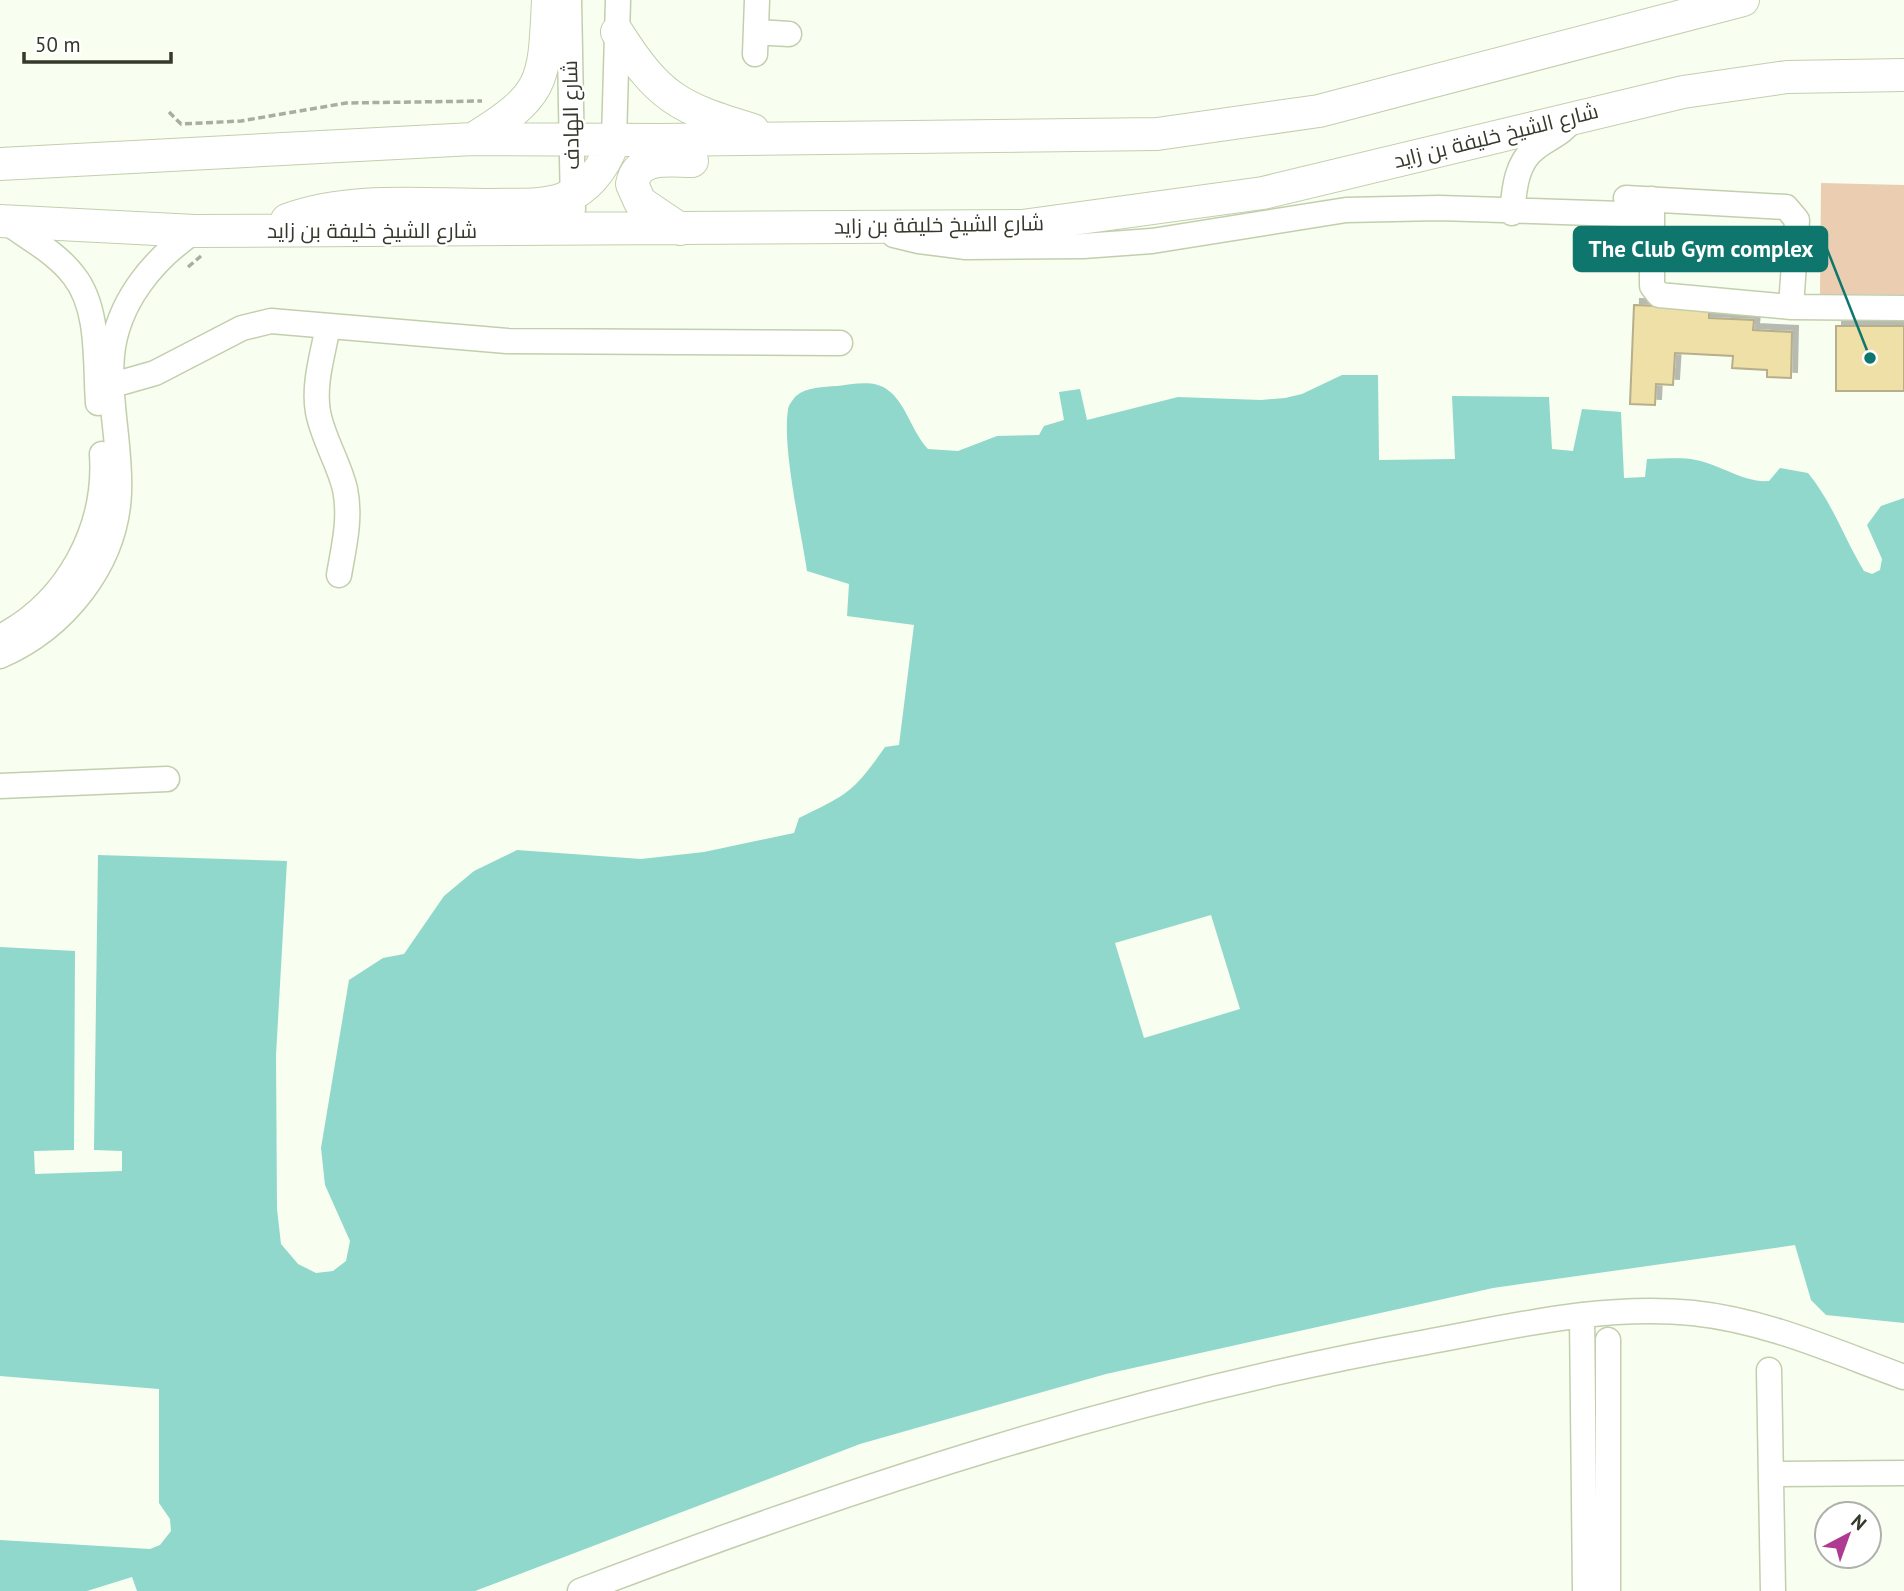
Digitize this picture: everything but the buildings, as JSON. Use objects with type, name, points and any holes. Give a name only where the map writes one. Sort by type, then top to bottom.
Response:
[{"type":"main road","points":[[473,139],[511,115],[534,91],[545,60],[548,0]]},
{"type":"main road","points":[[0,164],[473,139],[938,138],[1157,134],[1265,121],[1372,99],[1743,0]]},
{"type":"main road","points":[[617,32],[646,76],[683,106],[781,139]]},
{"type":"main road","name":"شارع الشيخ خليفة بن زايد","points":[[3,221],[195,231],[1022,226],[1209,202],[1324,180],[1575,115],[1735,83],[1813,76],[1904,75]]},
{"type":"main road","points":[[680,229],[640,202],[634,194],[632,184],[640,167],[659,162],[866,159],[905,153],[938,138]]},
{"type":"main road","points":[[262,231],[302,214],[340,207],[527,204],[560,200],[573,194],[599,172],[614,140]]},
{"type":"main road","points":[[0,158],[35,163]]},
{"type":"street","name":"شارع الهادف","points":[[569,0],[574,230]]},
{"type":"street","name":"شارع الهادف","points":[[614,140],[618,0]]},
{"type":"street","points":[[757,0],[755,43],[789,34]]},
{"type":"street","points":[[1513,206],[1517,177],[1528,154],[1563,132],[1575,115]]},
{"type":"street","points":[[874,227],[919,241],[954,246],[1083,246],[1152,241],[1346,210],[1513,206],[1786,207],[1797,220],[1791,307]]},
{"type":"street","points":[[1652,207],[1652,286],[1655,293],[1791,307],[1904,308]]},
{"type":"street","points":[[0,637],[57,592],[83,554],[98,511],[103,466],[92,328],[87,298],[64,264],[3,221]]},
{"type":"street","points":[[0,656],[40,632],[68,608],[98,569],[107,551],[120,492],[112,355],[126,308],[155,264],[195,231]]},
{"type":"street","points":[[113,385],[155,373],[242,328],[287,322],[433,337],[568,343],[840,343]]},
{"type":"street","points":[[328,327],[316,397],[321,425],[341,476],[347,502],[347,529],[339,575]]},
{"type":"street","points":[[0,786],[167,779]]},
{"type":"street","points":[[580,1591],[823,1503],[1091,1419],[1293,1369],[1582,1315],[1657,1311],[1728,1318],[1791,1334],[1904,1377]]},
{"type":"street","points":[[1582,1315],[1586,1591]]},
{"type":"street","points":[[1608,1340],[1608,1591]]},
{"type":"street","points":[[1769,1370],[1773,1591]]},
{"type":"street","points":[[1771,1474],[1904,1473]]},
{"type":"path","points":[[169,112],[181,124],[241,121],[346,103],[493,101]]},
{"type":"shaded area","points":[[1821,183],[1904,185],[1904,295],[1820,294]]},
{"type":"water","points":[[1342,375],[1378,375],[1379,460],[1455,459],[1452,396],[1549,397],[1552,449],[1573,451],[1582,409],[1621,412],[1624,478],[1645,477],[1647,459],[1678,458],[1696,460],[1760,481],[1769,481],[1780,468],[1808,473],[1824,496],[1864,571],[1872,574],[1880,570],[1882,559],[1867,525],[1881,506],[1904,498],[1904,1323],[1826,1315],[1811,1300],[1795,1245],[1493,1288],[1106,1374],[860,1444],[475,1591],[137,1591],[132,1577],[87,1591],[0,1591],[0,1540],[150,1549],[160,1545],[171,1531],[170,1519],[159,1503],[159,1389],[0,1376],[0,947],[75,951],[74,1150],[34,1151],[35,1174],[122,1171],[122,1151],[94,1150],[98,855],[287,861],[276,1055],[277,1209],[281,1244],[298,1264],[316,1273],[333,1271],[346,1261],[350,1241],[325,1185],[321,1148],[349,980],[383,958],[404,954],[444,896],[474,871],[517,850],[641,859],[704,852],[794,833],[799,818],[848,791],[885,747],[899,745],[914,625],[847,616],[849,584],[807,571],[788,445],[788,408],[796,396],[821,387],[871,384],[884,387],[905,411],[928,449],[958,451],[997,436],[1039,435],[1044,426],[1064,420],[1059,392],[1080,389],[1087,420],[1178,397],[1261,400],[1302,394]],"holes":[[[1211,915],[1240,1009],[1144,1038],[1115,943]]]},
{"type":"place","name":"The Club Gym complex","points":[[1870,358]]}]
